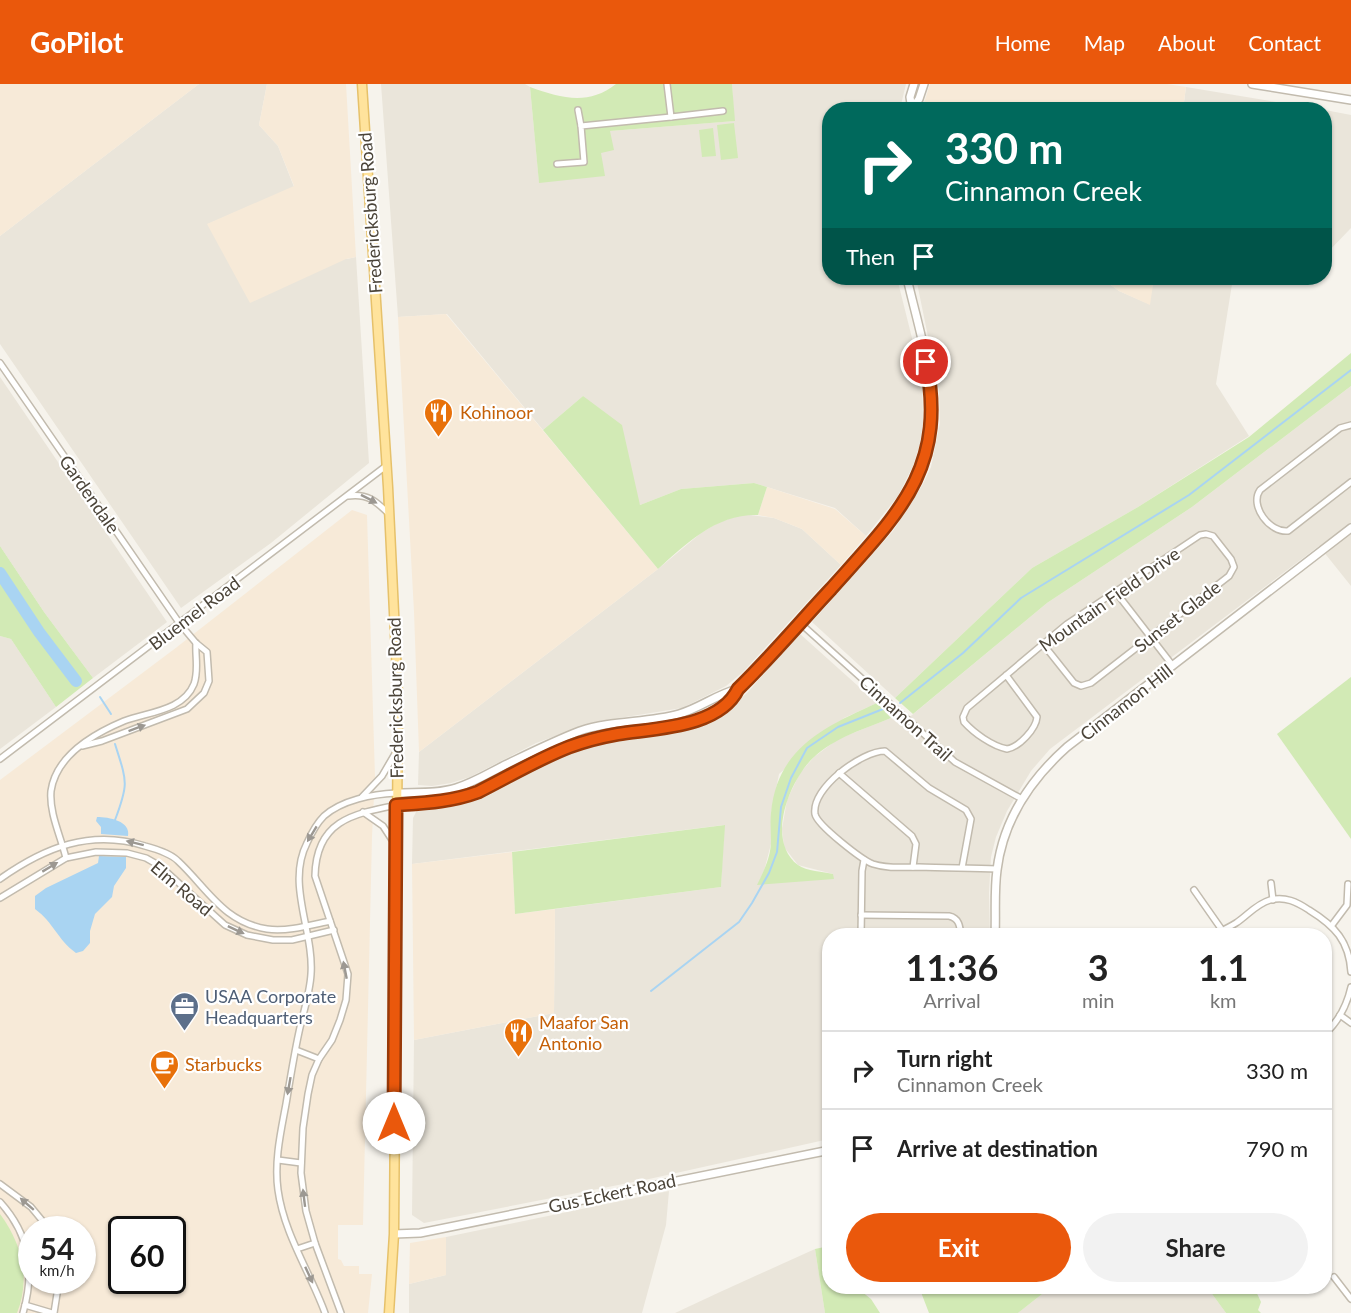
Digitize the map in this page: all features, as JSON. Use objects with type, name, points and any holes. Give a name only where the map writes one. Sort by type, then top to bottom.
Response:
[{"type":"main road","name":"Fredericksburg Road","points":[[362,84],[398,696],[393,1234],[389,1313]]},
{"type":"street","points":[[667,84],[670,117]]},
{"type":"street","points":[[911,102],[914,84]]},
{"type":"street","points":[[917,102],[924,84]]},
{"type":"street","points":[[1252,84],[1351,100]]},
{"type":"street","points":[[557,164],[584,162],[578,110]]},
{"type":"street","points":[[580,126],[723,111]]},
{"type":"street","points":[[341,1313],[315,1243],[306,1210],[301,1163],[303,1128],[312,1075],[319,1059],[332,1040],[346,1000],[348,974],[315,876],[318,849],[326,835],[337,824],[363,812],[396,805],[442,802],[464,797],[568,747],[617,734],[689,723],[712,713],[733,699],[738,689],[889,523],[909,496],[922,466],[931,431],[932,398],[909,285]]},
{"type":"street","name":"Gardendale","points":[[0,363],[180,624],[207,652],[209,681],[197,702],[179,713],[82,746]]},
{"type":"street","points":[[1350,425],[1340,428],[1258,492],[1257,507],[1273,527],[1288,531],[1351,482]]},
{"type":"street","name":"Bluemel Road","points":[[0,759],[386,466]]},
{"type":"street","points":[[346,497],[363,495],[371,498],[389,514]]},
{"type":"street","name":"Cinnamon Hill","points":[[995,928],[997,869],[1006,830],[1022,799],[1041,772],[1053,760],[1351,528]]},
{"type":"street","name":"Mountain Field Drive","points":[[1006,675],[1037,717],[1035,726],[1011,748],[1003,748],[969,728],[963,717],[967,708],[1006,675],[1067,624],[1194,539],[1206,534]]},
{"type":"street","name":"Sunset Glade","points":[[1043,644],[1074,683],[1081,686],[1091,683],[1231,573],[1234,567],[1231,559],[1213,536],[1206,534]]},
{"type":"street","points":[[1115,591],[1173,666]]},
{"type":"street","name":"Cinnamon Trail","points":[[800,623],[955,762],[1022,799]]},
{"type":"street","points":[[66,858],[51,806],[51,791],[62,765],[69,755],[98,734],[124,721],[168,707],[186,698],[194,684],[197,669],[196,643]]},
{"type":"street","points":[[325,1313],[288,1230],[278,1189],[278,1160],[311,974],[299,878],[300,861],[306,844],[325,815],[337,807],[380,794],[455,788],[539,748],[584,730],[673,715],[707,703],[725,692],[738,689]]},
{"type":"street","points":[[707,703],[712,713]]},
{"type":"street","points":[[360,799],[382,776],[397,751]]},
{"type":"street","points":[[962,868],[971,819],[966,810],[930,788],[885,751],[859,759],[839,773],[817,802],[815,815],[818,819],[864,860],[885,866],[997,869]]},
{"type":"street","points":[[839,773],[912,836],[916,844],[913,867]]},
{"type":"street","points":[[484,776],[490,786]]},
{"type":"street","points":[[363,812],[383,826],[396,846]]},
{"type":"street","name":"Elm Road","points":[[0,879],[63,844],[99,839],[129,841],[176,858],[227,914],[267,929],[306,926],[330,921]]},
{"type":"street","name":"Elm Road","points":[[0,898],[66,858],[96,852],[127,853],[146,858],[160,866],[225,925],[247,935],[273,940],[308,937],[334,930]]},
{"type":"street","points":[[861,928],[864,860]]},
{"type":"street","points":[[1271,883],[1273,900]]},
{"type":"street","points":[[1332,926],[1347,905],[1348,884]]},
{"type":"street","points":[[1194,890],[1221,928]]},
{"type":"street","points":[[1226,928],[1254,908],[1273,900],[1296,902],[1332,926],[1348,946],[1351,972]]},
{"type":"street","points":[[861,915],[949,916],[956,919],[960,928]]},
{"type":"street","points":[[1332,1025],[1340,1015],[1351,987]]},
{"type":"street","points":[[1340,1015],[1351,1023]]},
{"type":"street","points":[[296,1050],[319,1059]]},
{"type":"street","name":"Gus Eckert Road","points":[[393,1234],[420,1233],[822,1152]]},
{"type":"street","points":[[278,1160],[301,1163]]},
{"type":"street","points":[[0,1184],[31,1206],[39,1216]]},
{"type":"street","points":[[0,1202],[18,1226]]},
{"type":"street","points":[[297,1249],[315,1243]]},
{"type":"street","points":[[1334,1277],[1351,1299]]},
{"type":"street","points":[[23,1313],[28,1294]]},
{"type":"street","points":[[25,1305],[53,1313],[57,1294]]},
{"type":"shaded area","points":[[0,84],[199,84],[0,236]]},
{"type":"shaded area","points":[[199,84],[267,84],[259,125],[278,146],[294,187],[208,224],[347,259],[356,257],[369,463],[271,543],[181,608],[0,344],[0,236]]},
{"type":"shaded area","points":[[267,84],[346,84],[356,257],[346,259],[250,303],[207,224],[294,186],[278,146],[259,125]]},
{"type":"shaded area","points":[[381,84],[525,84],[530,87],[539,182],[600,153],[610,131],[734,121],[732,84],[906,84],[902,102],[822,102],[822,285],[899,285],[922,378],[923,423],[920,444],[913,466],[898,496],[866,536],[835,508],[754,483],[681,489],[640,505],[583,396],[543,430],[447,314],[398,317]]},
{"type":"shaded area","points":[[930,84],[1167,84],[1186,87],[1184,102],[924,102]]},
{"type":"shaded area","points":[[1186,87],[1277,102],[1184,102]]},
{"type":"shaded area","points":[[1332,111],[1351,115],[1351,228],[1332,248]]},
{"type":"shaded area","points":[[917,285],[1111,285],[1149,304],[1153,285],[1232,285],[1216,384],[1249,436],[1138,507],[1032,568],[895,698],[812,622],[893,531],[923,484],[931,467],[940,423],[939,390]]},
{"type":"shaded area","points":[[1111,285],[1153,285],[1150,305]]},
{"type":"shaded area","points":[[446,314],[658,569],[419,752],[398,317]]},
{"type":"shaded area","points":[[0,377],[167,622],[93,678],[44,612],[0,546]]},
{"type":"shaded area","points":[[1351,386],[1351,586],[1319,546],[1050,749],[1031,771],[1007,811],[996,837],[991,857],[990,928],[822,928],[822,1141],[649,1179],[424,1223],[412,1215],[414,1040],[554,1013],[555,909],[721,887],[724,825],[412,864],[413,818],[417,810],[447,808],[479,798],[549,761],[576,750],[681,730],[708,722],[748,692],[799,633],[877,703],[844,718],[779,774],[771,814],[771,844],[758,884],[833,874],[798,865],[784,847],[782,829],[787,800],[800,773],[814,757],[838,739],[891,718],[900,725],[1047,603],[1192,507]]},
{"type":"shaded area","points":[[767,487],[835,509],[866,536],[841,565],[802,529],[774,518],[758,515]]},
{"type":"shaded area","name":"USAA Corporate Headquarters","points":[[352,510],[367,515],[375,777],[363,1225],[338,1225],[338,1259],[344,1266],[359,1266],[359,1274],[372,1274],[368,1313],[0,1313],[0,780],[177,647]]},
{"type":"shaded area","points":[[741,514],[774,518],[802,529],[841,565],[743,672],[726,686],[682,708],[594,722],[536,743],[470,777],[432,786],[418,785],[419,752],[658,569],[701,533]]},
{"type":"shaded area","points":[[0,636],[11,639],[56,707],[0,749]]},
{"type":"shaded area","points":[[512,852],[515,914],[555,909],[554,1013],[414,1040],[412,864]]},
{"type":"shaded area","points":[[669,1191],[666,1225],[642,1313],[409,1313],[409,1284],[446,1275],[446,1237]]},
{"type":"shaded area","points":[[446,1237],[446,1275],[409,1284],[410,1243]]},
{"type":"shaded area","points":[[815,1249],[825,1313],[675,1313]]},
{"type":"shaded area","points":[[1042,1294],[1212,1294],[1226,1313],[1018,1313]]},
{"type":"green space","points":[[616,84],[732,84],[735,121],[610,131],[614,150],[601,153],[605,176],[539,183],[530,87],[563,97],[585,98],[606,91]]},
{"type":"green space","points":[[734,123],[738,158],[721,160],[717,125]]},
{"type":"green space","points":[[713,128],[716,156],[702,157],[699,130]]},
{"type":"green space","points":[[1351,353],[1351,386],[1192,507],[1047,603],[913,714],[895,698],[1032,568],[1138,507],[1249,437]]},
{"type":"green space","points":[[583,396],[622,425],[640,505],[681,489],[754,483],[767,487],[758,515],[729,519],[703,532],[658,569],[543,430]]},
{"type":"green space","points":[[0,546],[44,612],[93,678],[56,707],[11,639],[0,636]]},
{"type":"green space","points":[[1351,677],[1351,839],[1277,734]]},
{"type":"green space","points":[[877,703],[891,718],[840,739],[813,758],[796,780],[784,810],[783,841],[788,854],[801,867],[833,874],[834,879],[757,885],[770,852],[771,813],[775,791],[793,756],[822,731]]},
{"type":"green space","points":[[725,825],[721,887],[515,914],[512,852]]},
{"type":"green space","points":[[0,1214],[18,1247],[18,1294],[22,1294],[17,1313],[0,1313]]},
{"type":"green space","points":[[822,1248],[822,1294],[815,1249]]},
{"type":"green space","points":[[822,1294],[865,1294],[880,1313],[825,1313]]},
{"type":"green space","points":[[922,1294],[1042,1294],[1018,1313],[929,1313]]},
{"type":"green space","points":[[1212,1294],[1257,1294],[1261,1302],[1258,1310],[1261,1313],[1226,1313]]},
{"type":"water","points":[[97,817],[123,823],[128,836],[101,834],[101,827],[96,821]]},
{"type":"water","points":[[99,856],[126,857],[126,868],[114,886],[112,897],[95,914],[90,931],[90,943],[83,951],[76,953],[35,909],[35,896],[46,888],[98,863]]},
{"type":"waterway","points":[[900,703],[963,653],[1021,598],[1189,495],[1351,370]]},
{"type":"waterway","points":[[0,573],[39,632],[76,681]]},
{"type":"waterway","points":[[100,697],[111,714]]},
{"type":"waterway","points":[[651,991],[739,922],[752,903],[769,873],[777,852],[781,807],[791,778],[807,748],[838,727],[883,709]]},
{"type":"waterway","points":[[115,744],[125,782],[123,798],[115,820]]},
{"type":"place","name":"Kohinoor","points":[[439,438]]},
{"type":"place","name":"USAA Corporate Headquarters","points":[[184,1032]]},
{"type":"place","name":"Maafor San Antonio","points":[[518,1058]]},
{"type":"place","name":"Starbucks","points":[[164,1090]]},
{"type":"route","points":[[394,1123],[396,805],[442,802],[464,797],[568,747],[617,734],[689,723],[726,705],[733,699],[738,689],[876,539],[909,496],[922,466],[931,431],[932,398],[926,362]]}]
